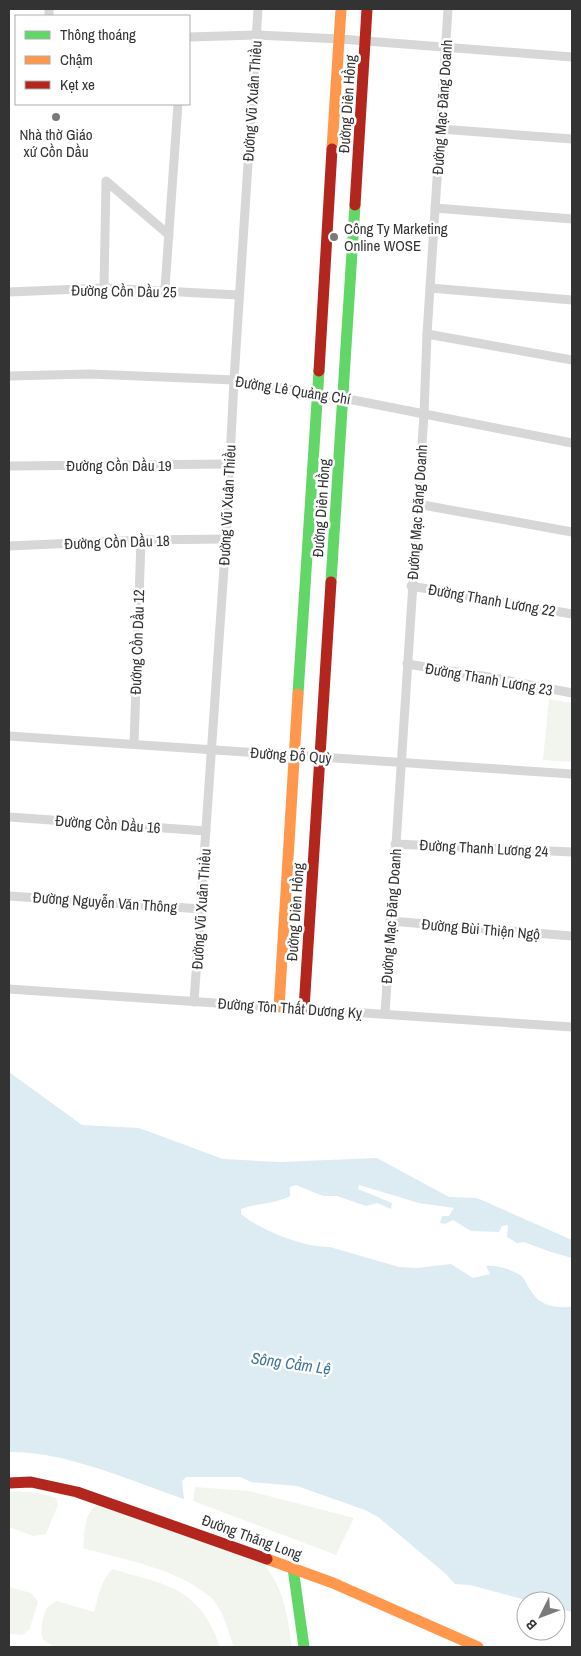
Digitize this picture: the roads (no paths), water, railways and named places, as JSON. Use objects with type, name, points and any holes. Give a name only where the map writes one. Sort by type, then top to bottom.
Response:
[{"type":"street","name":"Đường Vũ Xuân Thiều","points":[[194,1002],[202,909],[226,540],[239,295],[258,9]]},
{"type":"street","name":"Đường Diên Hồng","points":[[280,1007],[341,9]]},
{"type":"street","name":"Đường Diên Hồng","points":[[304,1009],[368,9]]},
{"type":"street","name":"Đường Mạc Đăng Doanh","points":[[385,1014],[448,9]]},
{"type":"street","points":[[190,37],[256,36],[340,39],[572,57]]},
{"type":"street","points":[[166,291],[178,105]]},
{"type":"street","points":[[440,129],[572,139]]},
{"type":"street","points":[[104,288],[106,181],[169,235]]},
{"type":"street","points":[[435,208],[572,219]]},
{"type":"street","name":"Đường Cồn Dầu 25","points":[[9,292],[104,288],[239,295]]},
{"type":"street","points":[[430,288],[572,300]]},
{"type":"street","points":[[427,334],[572,360]]},
{"type":"street","name":"Đường Lê Quảng Chí","points":[[9,376],[90,374],[234,380],[343,398],[572,443]]},
{"type":"street","name":"Đường Cồn Dầu 19","points":[[9,466],[229,464]]},
{"type":"street","points":[[417,504],[572,532]]},
{"type":"street","name":"Đường Cồn Dầu 18","points":[[9,546],[141,540],[226,540]]},
{"type":"street","name":"Đường Cồn Dầu 12","points":[[134,744],[141,540]]},
{"type":"street","name":"Đường Thanh Lương 22","points":[[411,586],[572,614]]},
{"type":"street","name":"Đường Thanh Lương 23","points":[[406,664],[495,678],[572,693]]},
{"type":"street","name":"Đường Đỗ Quỳ","points":[[9,736],[572,774]]},
{"type":"street","name":"Đường Cồn Dầu 16","points":[[9,817],[206,831]]},
{"type":"street","name":"Đường Thanh Lương 24","points":[[395,844],[572,852]]},
{"type":"street","name":"Đường Nguyễn Văn Thông","points":[[9,896],[202,909]]},
{"type":"street","name":"Đường Bùi Thiện Ngộ","points":[[390,922],[572,936]]},
{"type":"street","name":"Đường Tôn Thất Dương Kỵ","points":[[9,989],[572,1027]]},
{"type":"street","name":"Đường Thăng Long","points":[[9,1483],[31,1482],[95,1497],[333,1583],[478,1647]]},
{"type":"street","points":[[293,1568],[304,1647]]},
{"type":"water","name":"Sông Cẩm Lệ","points":[[9,1072],[82,1125],[139,1128],[223,1159],[280,1162],[377,1158],[449,1197],[477,1198],[572,1240],[572,1258],[524,1242],[517,1243],[507,1237],[508,1225],[502,1226],[499,1232],[471,1231],[453,1220],[445,1224],[440,1223],[442,1216],[449,1216],[454,1208],[419,1203],[359,1185],[358,1189],[392,1203],[391,1209],[377,1203],[366,1206],[337,1196],[323,1196],[296,1185],[290,1187],[290,1196],[284,1199],[241,1209],[241,1214],[250,1220],[283,1237],[308,1244],[330,1247],[399,1267],[417,1268],[451,1264],[473,1278],[490,1274],[486,1266],[503,1268],[522,1276],[534,1296],[544,1303],[555,1307],[572,1306],[572,1612],[566,1610],[566,1591],[516,1591],[516,1597],[470,1585],[455,1584],[446,1574],[378,1517],[365,1510],[297,1486],[251,1482],[240,1477],[186,1477],[182,1481],[184,1499],[98,1468],[53,1456],[9,1452]]},
{"type":"place","name":"Nhà thờ Giáo xứ Cồn Dầu","points":[[56,117]]},
{"type":"place","name":"Công Ty Marketing Online WOSE","points":[[334,237]]}]
